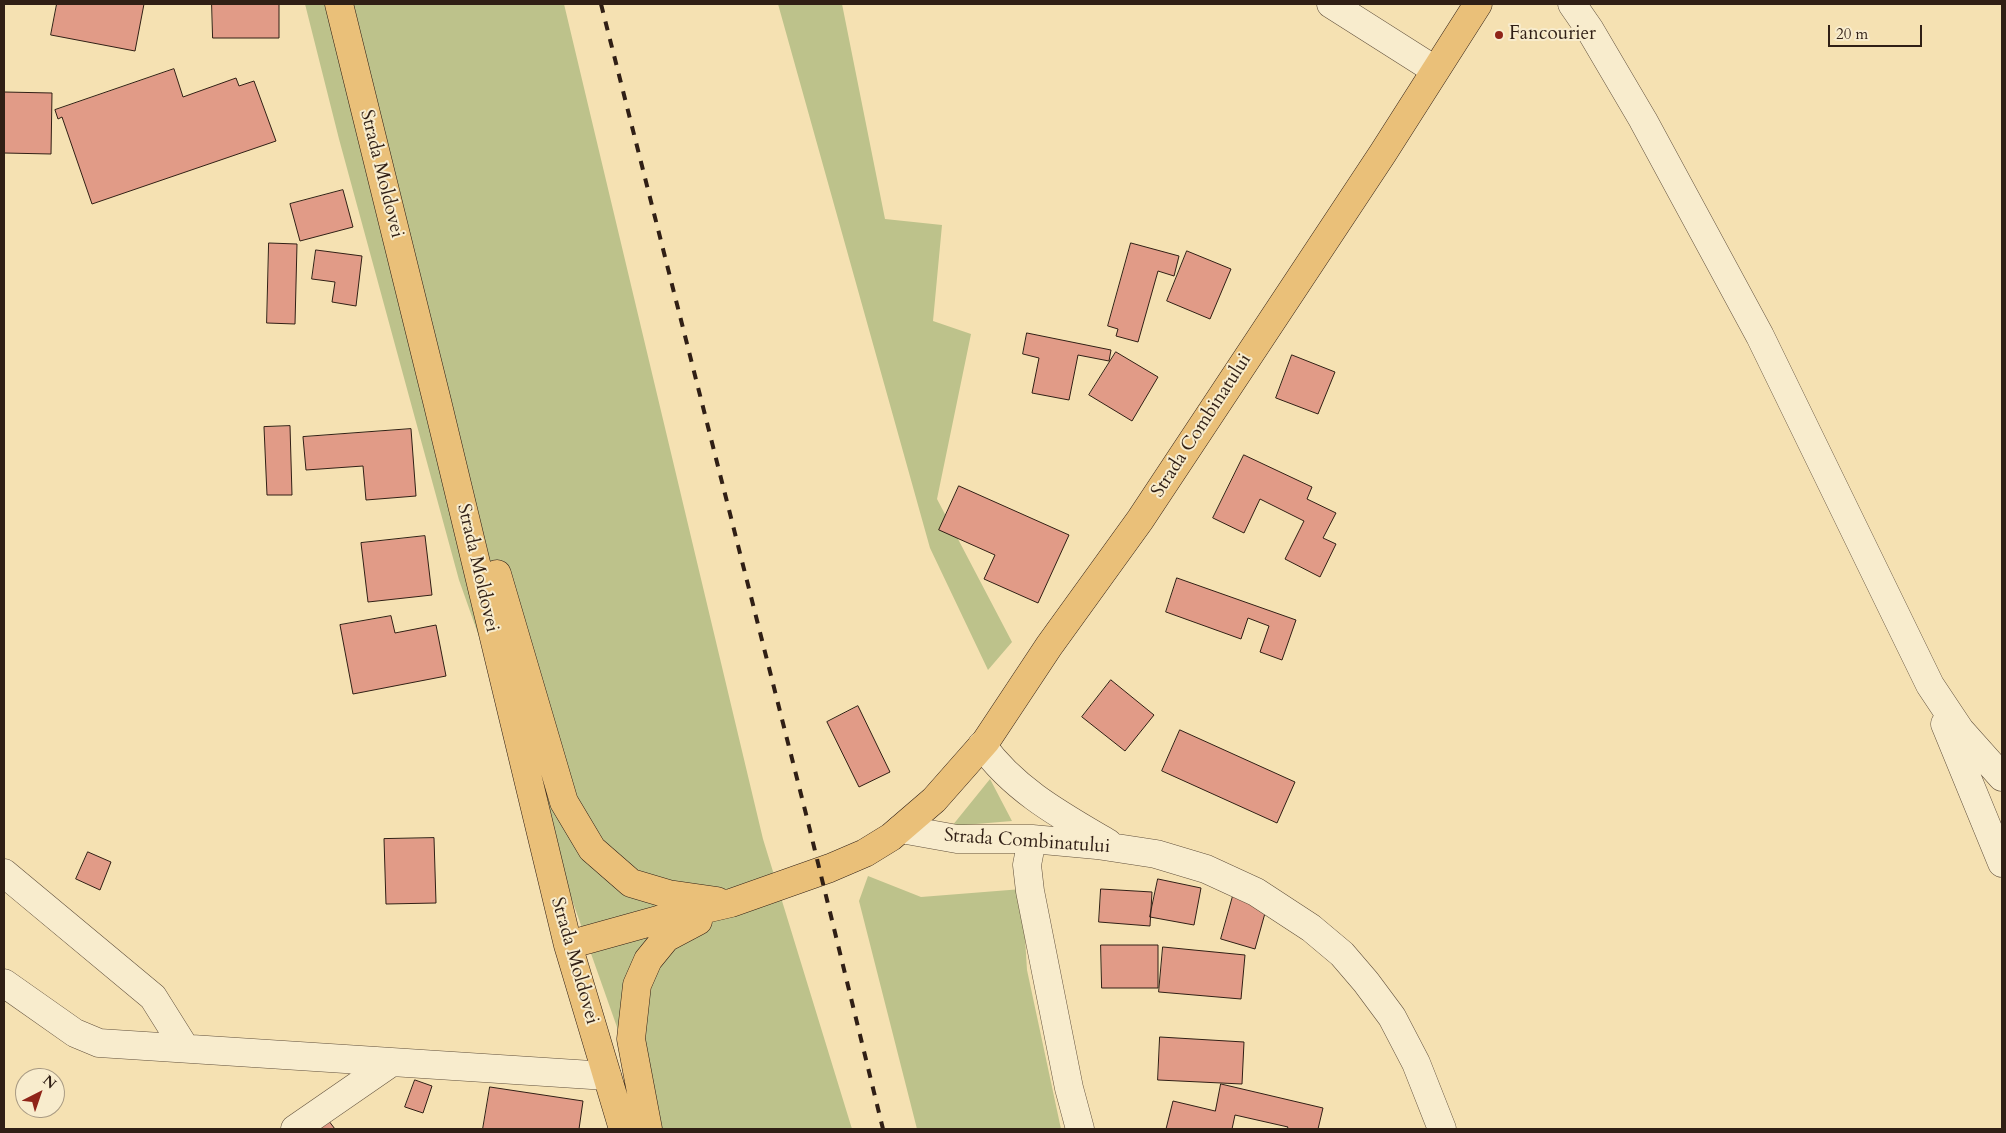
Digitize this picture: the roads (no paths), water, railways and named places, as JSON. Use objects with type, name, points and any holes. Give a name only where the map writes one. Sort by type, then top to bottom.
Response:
[{"type":"main road","name":"Strada Moldovei","points":[[338,4],[437,401],[568,945],[624,1129]]},
{"type":"main road","name":"Strada Combinatului","points":[[568,945],[658,920],[731,903],[830,868],[865,852],[901,829],[934,800],[982,746],[1049,646],[1140,520],[1383,153],[1478,4]]},
{"type":"main road","points":[[437,401],[461,455],[564,802],[573,818],[592,849],[631,883],[668,894],[731,903]]},
{"type":"main road","points":[[648,1129],[631,1039],[637,985],[648,960],[666,938],[731,903]]},
{"type":"street","points":[[1332,4],[1435,70]]},
{"type":"street","points":[[1572,4],[1590,30],[1643,120],[1760,336],[1930,685],[2002,863]]},
{"type":"street","points":[[1930,685],[1960,730],[2002,777]]},
{"type":"street","points":[[982,746],[992,760],[1027,793],[1117,848]]},
{"type":"street","name":"Strada Combinatului","points":[[901,829],[957,839],[1032,839],[1156,854],[1206,869],[1256,892],[1311,928],[1342,954],[1392,1017],[1416,1064],[1442,1129]]},
{"type":"street","points":[[1032,839],[1028,865],[1030,891],[1069,1088],[1080,1129]]},
{"type":"street","points":[[4,873],[153,997],[185,1048]]},
{"type":"street","points":[[4,983],[75,1034],[99,1043],[607,1076]]},
{"type":"street","points":[[295,1129],[392,1062]]},
{"type":"railway","points":[[601,4],[806,814],[883,1129]]},
{"type":"place","name":"Fancourier","points":[[1499,35]]}]
